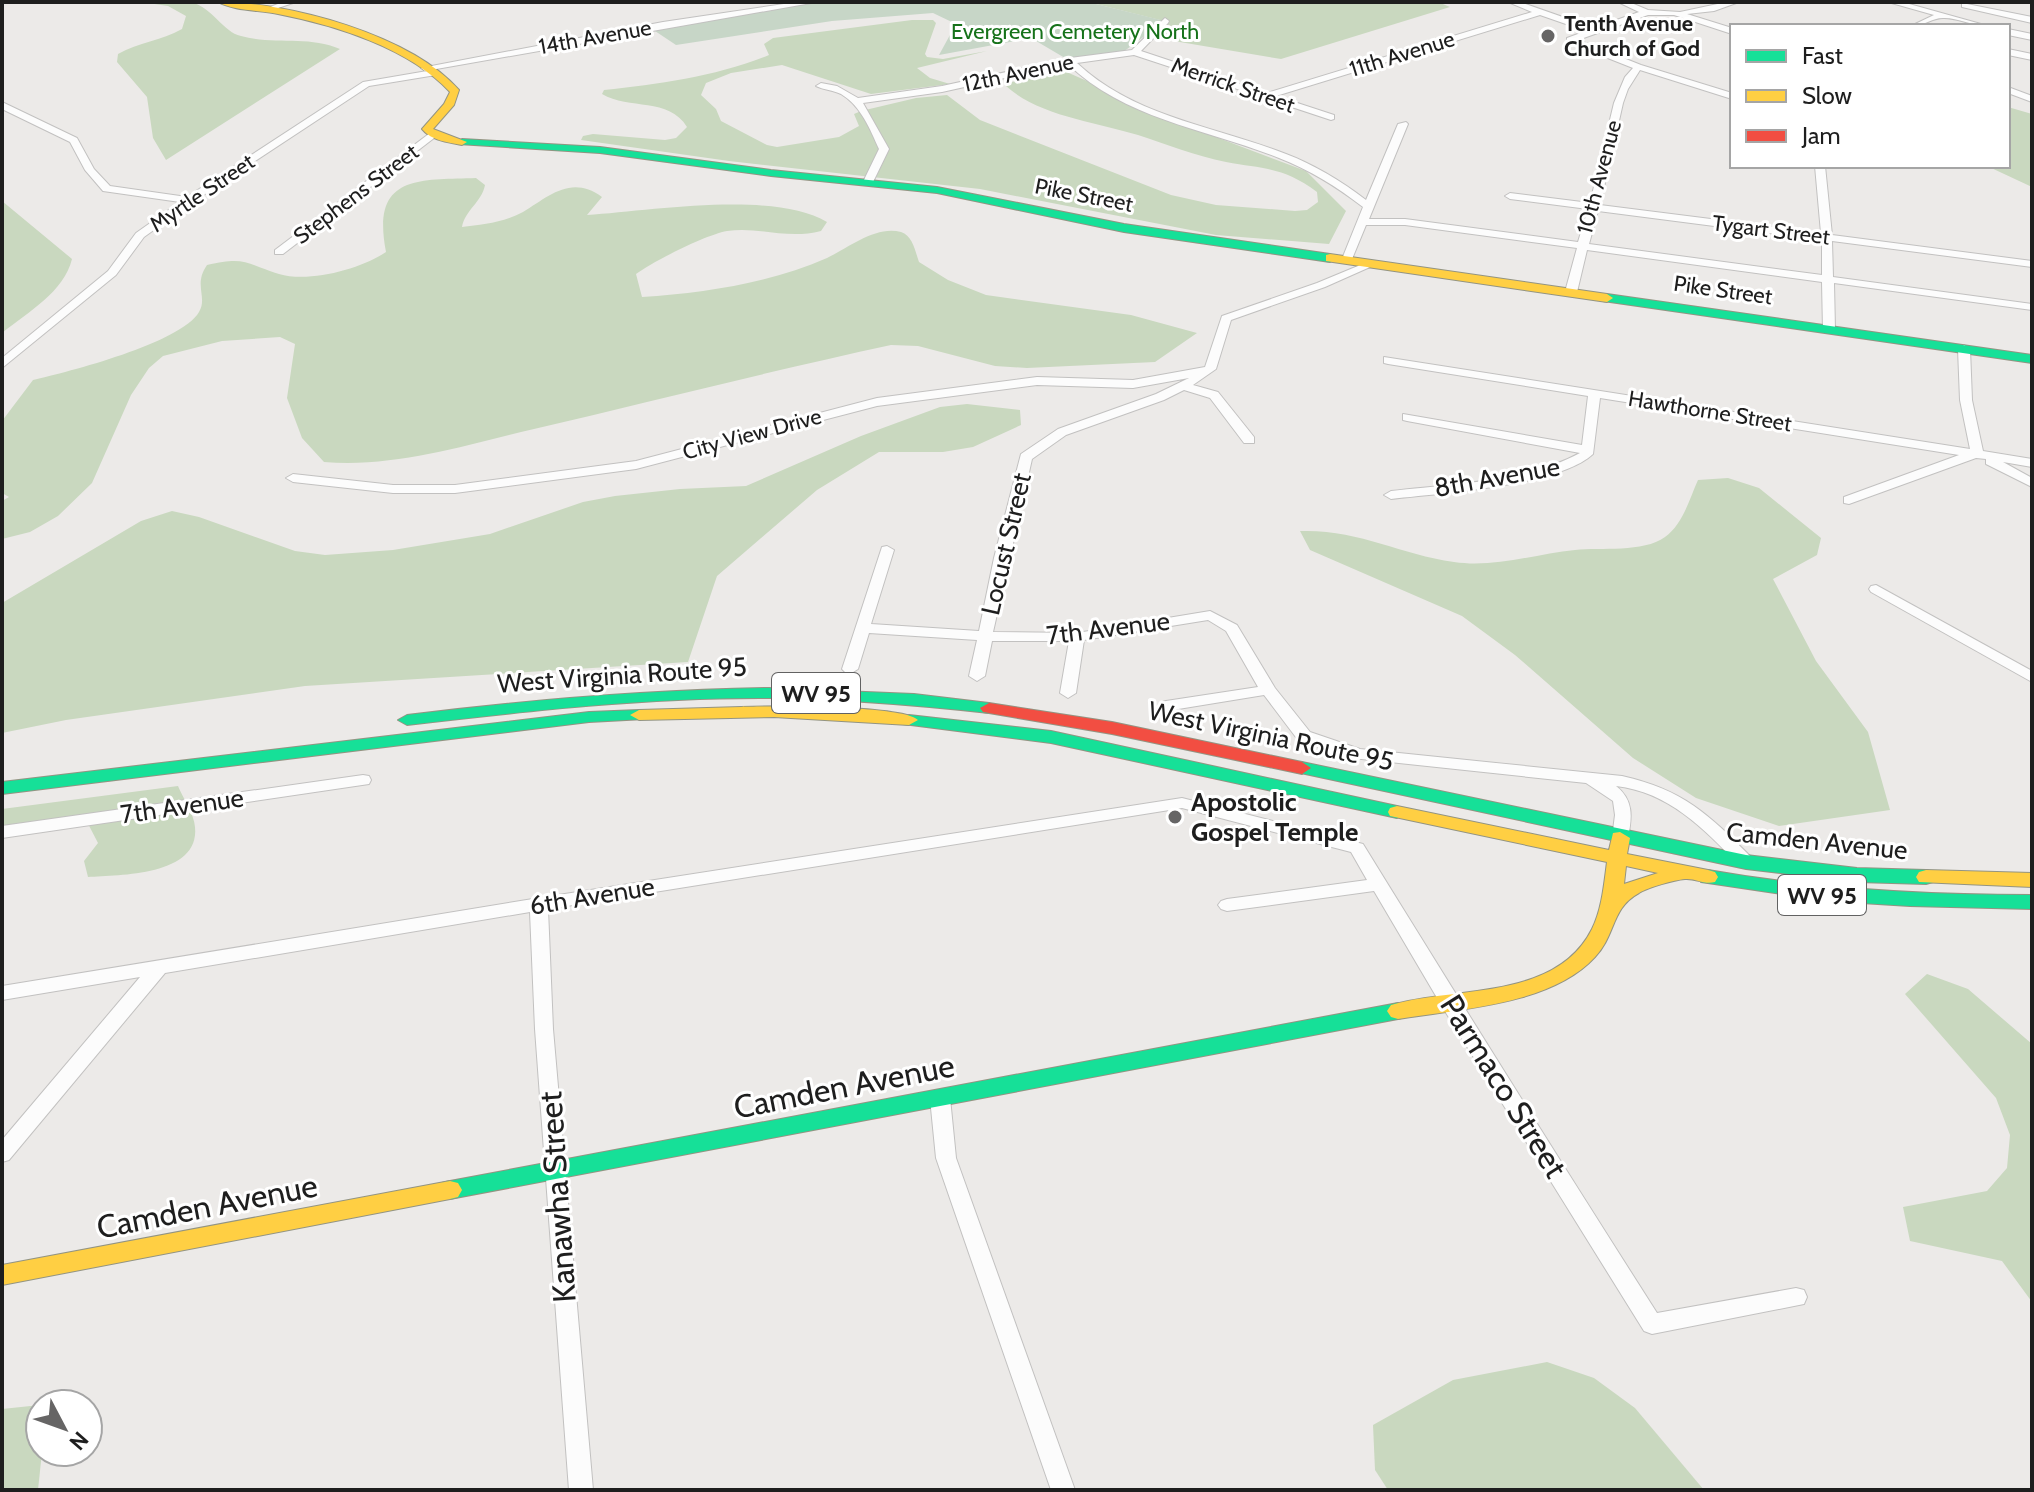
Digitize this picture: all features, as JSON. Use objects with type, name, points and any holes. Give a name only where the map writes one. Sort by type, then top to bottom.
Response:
[{"type":"main road","points":[[223,2],[269,9],[296,6],[370,36],[429,70],[455,92],[449,105],[429,124],[427,129],[433,135]]},
{"type":"main road","name":"Pike Street","points":[[433,135],[468,143],[600,150],[771,173],[937,190],[1124,228],[2032,359]]},
{"type":"main road","name":"West Virginia Route 95","points":[[2,773],[565,700],[699,692],[817,693],[947,702],[1052,717],[1620,838]]},
{"type":"main road","name":"West Virginia Route 95","points":[[2,788],[589,717],[691,711],[828,712],[927,720],[1051,737],[1616,859]]},
{"type":"main road","name":"Camden Avenue","points":[[2,1275],[1538,985],[1566,974],[1597,944],[1609,904],[1620,838],[1746,862],[1857,875],[2032,880]]},
{"type":"main road","name":"Camden Avenue","points":[[1616,859],[1801,893],[1946,904],[2032,902]]},
{"type":"main road","points":[[1609,904],[1634,886],[1654,879],[1691,875]]},
{"type":"street","name":"14th Avenue","points":[[429,70],[663,25],[813,2]]},
{"type":"street","points":[[1512,2],[1593,31]]},
{"type":"street","points":[[1622,2],[1647,12],[1675,13],[1714,9],[1735,2]]},
{"type":"street","points":[[1892,2],[1976,24]]},
{"type":"street","points":[[1920,24],[1969,4],[2032,20]]},
{"type":"street","name":"11th Avenue","points":[[1265,96],[1540,12]]},
{"type":"street","points":[[1647,12],[1570,40],[1638,67],[1730,95]]},
{"type":"street","points":[[1675,13],[1730,30]]},
{"type":"street","points":[[1135,52],[1165,21]]},
{"type":"street","points":[[2010,32],[2032,37]]},
{"type":"street","name":"Merrick Street","points":[[1135,52],[1331,117]]},
{"type":"street","name":"12th Avenue","points":[[858,101],[942,89],[1070,61],[1135,52]]},
{"type":"street","points":[[2010,52],[2032,57]]},
{"type":"street","points":[[1070,61],[1101,87],[1144,108],[1305,165],[1347,189],[1369,207]]},
{"type":"street","name":"10th Avenue","points":[[1571,292],[1605,169],[1619,101],[1628,76],[1638,67]]},
{"type":"street","name":"Myrtle Street","points":[[2,364],[112,273],[140,235],[189,200],[366,84],[429,70]]},
{"type":"street","points":[[821,86],[841,89],[858,101],[884,149],[868,182]]},
{"type":"street","points":[[2010,91],[2032,99]]},
{"type":"street","points":[[2,105],[74,140],[90,170],[107,189],[189,200]]},
{"type":"street","points":[[1347,259],[1403,124]]},
{"type":"street","name":"Stephens Street","points":[[279,252],[433,135]]},
{"type":"street","points":[[1820,168],[1827,237],[1829,330]]},
{"type":"street","name":"Tygart Street","points":[[1510,196],[2032,264]]},
{"type":"street","points":[[1362,222],[1405,222],[2032,307]]},
{"type":"street","points":[[1204,373],[1226,318],[1374,263]]},
{"type":"street","points":[[1964,349],[1966,400],[1977,453]]},
{"type":"street","name":"Hawthorne Street","points":[[1388,360],[2032,463]]},
{"type":"street","name":"Locust Street","points":[[977,676],[1026,457],[1062,432],[1183,386],[1204,373]]},
{"type":"street","name":"City View Drive","points":[[293,478],[393,489],[455,489],[636,465],[877,402],[1037,381],[1133,384],[1204,373]]},
{"type":"street","points":[[1183,386],[1214,395],[1249,440]]},
{"type":"street","name":"8th Avenue","points":[[1391,495],[1498,480],[1576,462],[1587,450],[1594,393]]},
{"type":"street","points":[[1407,417],[1587,450]]},
{"type":"street","points":[[1849,500],[1977,453],[2032,483]]},
{"type":"street","points":[[850,669],[887,550]]},
{"type":"street","points":[[1876,589],[2032,677]]},
{"type":"street","name":"7th Avenue","points":[[864,628],[985,636],[1077,637],[1210,615],[1232,628],[1268,690]]},
{"type":"street","points":[[1068,693],[1077,637]]},
{"type":"street","points":[[2013,666],[2032,657]]},
{"type":"street","points":[[1166,706],[1268,690],[1304,736],[1358,754],[1632,780],[1678,800],[1705,820],[1746,862]]},
{"type":"street","points":[[1590,778],[1620,796],[1625,806],[1620,838]]},
{"type":"street","name":"7th Avenue","points":[[2,832],[363,780]]},
{"type":"street","name":"Parmaco Street","points":[[1182,803],[1357,848],[1450,1003],[1652,1324],[1796,1297]]},
{"type":"street","name":"6th Avenue","points":[[2,993],[539,904],[1182,803]]},
{"type":"street","points":[[1227,905],[1381,884]]},
{"type":"street","name":"Kanawha Street","points":[[539,904],[555,1171],[581,1490]]},
{"type":"street","points":[[2,1154],[159,967]]},
{"type":"street","points":[[940,1098],[946,1158],[1063,1490]]},
{"type":"green space","points":[[141,2],[191,2],[206,9],[229,30],[241,36],[316,42],[340,49],[166,160],[153,138],[147,97],[117,62],[118,54],[182,29],[186,16],[168,6]]},
{"type":"green space","name":"Evergreen Cemetery North","points":[[813,2],[1088,2],[1165,21],[1123,52],[1070,61],[1031,38],[939,55],[956,24],[933,13],[832,21],[676,45],[649,27]]},
{"type":"green space","points":[[1088,2],[1438,2],[1450,7],[1281,59],[1144,36],[1164,21]]},
{"type":"green space","points":[[933,20],[936,23],[925,54],[927,57],[943,59],[987,51],[917,68],[930,78],[950,84],[871,94],[782,65],[731,73],[706,83],[701,95],[716,109],[721,121],[777,147],[839,137],[859,126],[854,114],[861,111],[916,98],[947,95],[980,120],[1171,195],[1216,205],[1295,211],[1307,210],[1318,202],[1317,192],[1284,173],[1215,159],[1069,117],[1035,104],[1006,86],[1062,70],[1208,134],[1306,171],[1346,211],[1329,244],[1216,235],[980,189],[729,161],[581,140],[583,136],[593,134],[665,140],[676,138],[687,127],[670,111],[613,99],[602,94],[604,90],[709,74],[750,62],[769,55],[764,44],[773,38]]},
{"type":"green space","points":[[2010,108],[2032,114],[2032,187],[1991,168],[2010,168]]},
{"type":"green space","points":[[476,178],[485,185],[462,227],[509,218],[560,190],[570,188],[591,190],[602,197],[587,215],[744,205],[804,212],[827,222],[821,231],[808,233],[739,230],[706,238],[636,274],[642,297],[689,293],[783,274],[827,258],[872,235],[892,231],[908,237],[919,262],[948,280],[986,295],[1131,315],[1197,333],[1155,362],[1027,368],[995,366],[918,346],[891,345],[456,448],[377,462],[351,463],[324,462],[302,438],[287,398],[295,344],[280,337],[222,341],[163,356],[149,368],[131,395],[92,483],[58,516],[30,532],[2,539],[2,501],[9,497],[2,493],[2,421],[33,380],[122,355],[170,335],[199,312],[201,279],[207,265],[238,261],[279,274],[305,277],[349,269],[386,252],[383,227],[385,208],[392,195],[403,187],[418,182]]},
{"type":"green space","points":[[2,201],[72,259],[68,271],[53,291],[2,333]]},
{"type":"green space","points":[[967,404],[1020,410],[1021,425],[973,447],[943,452],[879,452],[817,490],[717,576],[688,662],[305,686],[66,720],[2,733],[2,603],[141,521],[172,511],[199,517],[295,551],[325,555],[393,550],[490,534],[583,502],[615,496],[746,486],[861,436],[940,407]]},
{"type":"green space","points":[[1728,478],[1759,488],[1821,538],[1817,555],[1773,579],[1816,661],[1868,732],[1890,810],[1779,826],[1696,798],[1633,758],[1515,655],[1462,616],[1310,550],[1300,531],[1341,534],[1434,558],[1469,563],[1500,562],[1575,550],[1634,547],[1656,542],[1671,532],[1685,511],[1698,480]]},
{"type":"green space","points":[[178,786],[194,822],[193,843],[185,855],[155,870],[88,877],[84,861],[98,843],[84,816],[2,830],[2,809]]},
{"type":"green space","points":[[1927,974],[1968,989],[2032,1044],[2032,1302],[2002,1261],[1910,1241],[1903,1207],[1987,1191],[2007,1168],[2010,1135],[1996,1098],[1905,994]]},
{"type":"green space","points":[[1547,1362],[1594,1378],[1635,1408],[1704,1490],[1388,1490],[1375,1470],[1373,1425],[1453,1380]]},
{"type":"green space","points":[[24,1407],[24,1468],[40,1468],[38,1490],[2,1490],[2,1409]]},
{"type":"traffic: fast","points":[[462,142],[600,150],[771,173],[937,190],[1124,228],[1330,258]]},
{"type":"traffic: fast","points":[[1607,298],[2032,359]]},
{"type":"traffic: fast","points":[[407,720],[554,703],[698,694],[841,695],[989,708]]},
{"type":"traffic: fast","points":[[2,788],[589,717],[639,715]]},
{"type":"traffic: fast","points":[[909,720],[1051,737],[1397,812]]},
{"type":"traffic: fast","points":[[1302,768],[1746,862],[1857,875],[1926,877]]},
{"type":"traffic: fast","points":[[1708,877],[1788,890],[1869,897],[2032,902]]},
{"type":"traffic: fast","points":[[450,1190],[1398,1011]]},
{"type":"traffic: slow","points":[[223,2],[323,21],[393,49],[437,76],[455,92],[449,105],[427,129],[433,135],[462,142]]},
{"type":"traffic: slow","points":[[1330,258],[1607,298]]},
{"type":"traffic: slow","points":[[639,715],[774,712],[909,720]]},
{"type":"traffic: slow","points":[[1397,812],[1708,877]]},
{"type":"traffic: slow","points":[[1398,1011],[1514,991],[1569,968],[1589,951],[1603,928],[1612,895],[1620,838]]},
{"type":"traffic: slow","points":[[1609,904],[1634,886],[1674,876]]},
{"type":"traffic: slow","points":[[1926,877],[2032,880]]},
{"type":"traffic: slow","points":[[2,1275],[450,1190]]},
{"type":"traffic: jam","points":[[989,708],[1112,728],[1302,768]]},
{"type":"place","name":"Tenth Avenue Church of God","points":[[1548,36]]},
{"type":"place","name":"Apostolic Gospel Temple","points":[[1175,817]]}]
